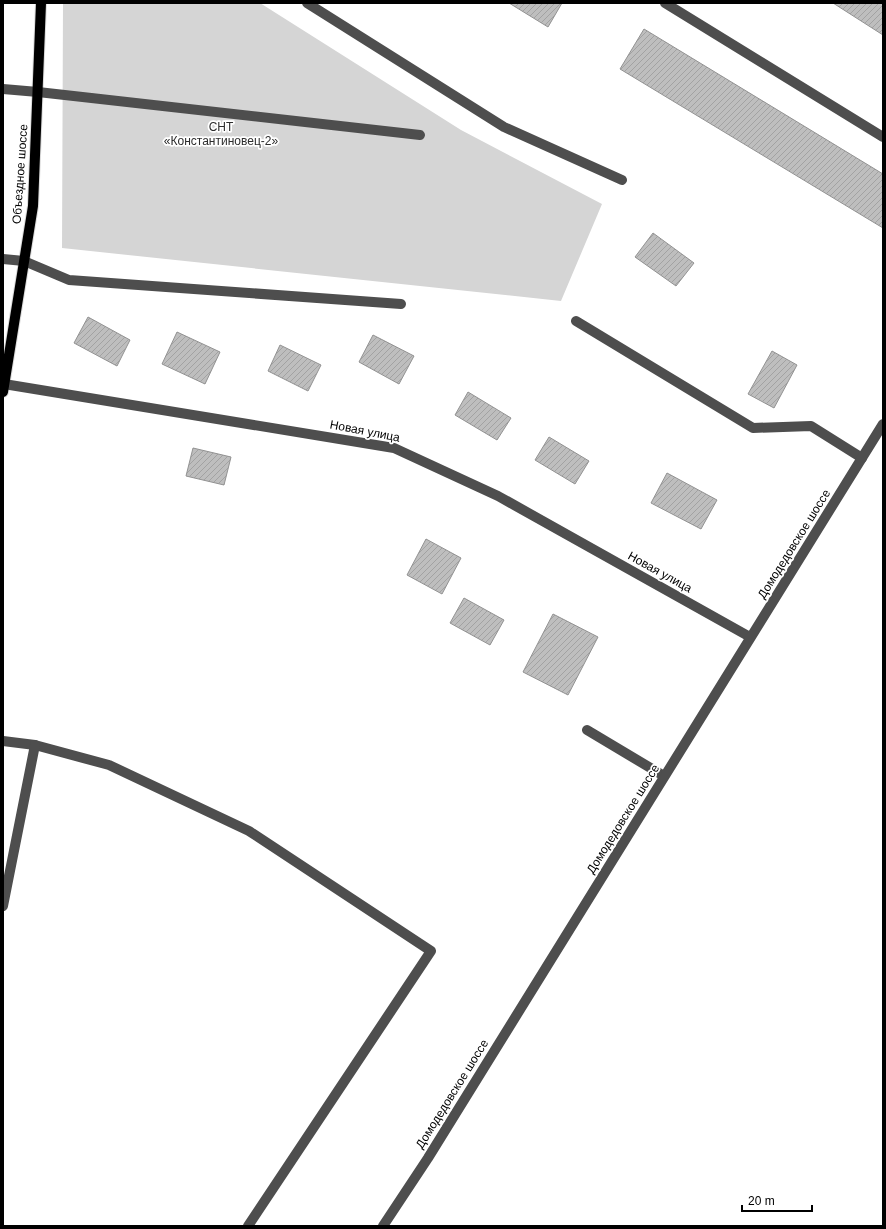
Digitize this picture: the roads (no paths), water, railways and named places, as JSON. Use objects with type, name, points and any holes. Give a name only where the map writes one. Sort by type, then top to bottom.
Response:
[{"type":"main road","name":"Объездное шоссе","points":[[4,388],[33,206],[41,3]]},
{"type":"street","points":[[307,3],[504,127],[622,180]]},
{"type":"street","points":[[665,3],[883,137]]},
{"type":"street","points":[[3,90],[38,92],[420,135]]},
{"type":"street","points":[[3,259],[24,261],[69,280],[401,304]]},
{"type":"street","points":[[576,321],[753,428],[811,426],[862,458]]},
{"type":"street","name":"Новая улица","points":[[4,388],[394,448],[498,496],[750,637]]},
{"type":"street","name":"Домодедовское шоссе","points":[[383,1226],[432,1151],[883,424]]},
{"type":"street","points":[[587,730],[664,776]]},
{"type":"street","points":[[3,741],[35,745],[109,765],[249,831],[431,951],[248,1226]]},
{"type":"street","points":[[3,906],[35,745]]},
{"type":"park label","name":"СНТ «Константиновец-2»","points":[[221,134]]}]
